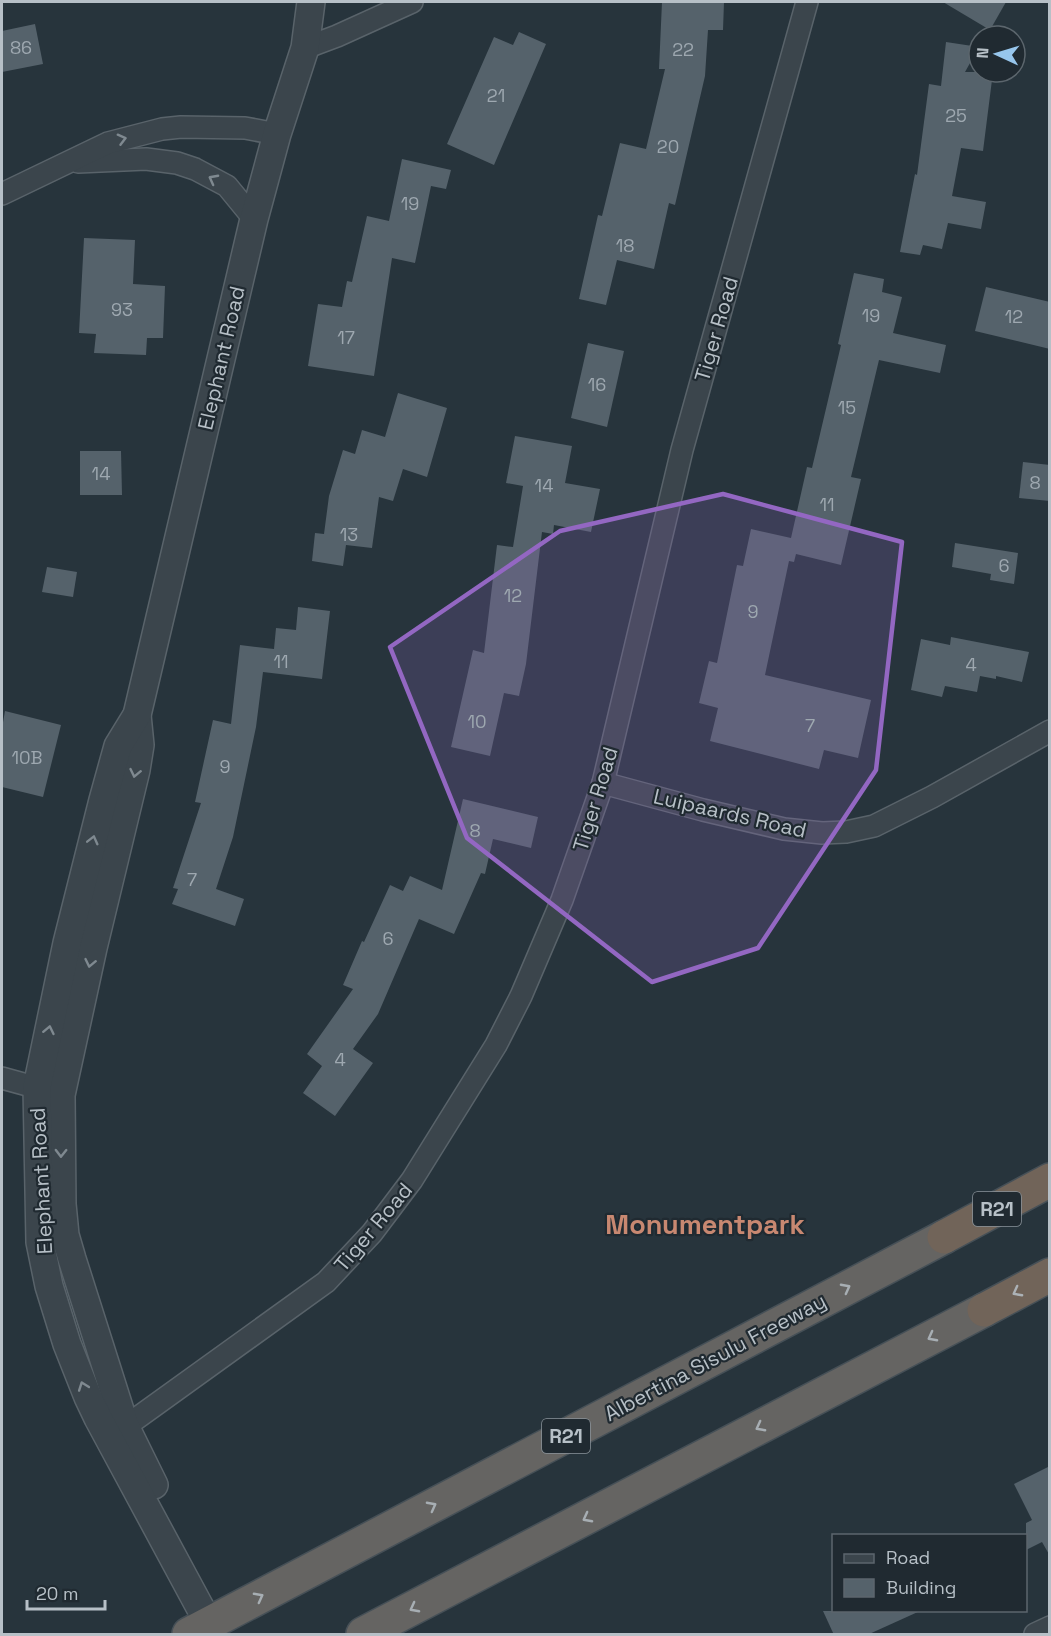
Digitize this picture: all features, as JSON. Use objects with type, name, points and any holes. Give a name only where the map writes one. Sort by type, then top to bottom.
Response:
[{"type":"highway","name":"Albertina Sisulu Freeway","points":[[213,1629],[1050,1180]]},
{"type":"highway","points":[[363,1635],[1050,1275]]},
{"type":"street","name":"Elephant Road","points":[[213,1629],[117,1432],[65,1234],[60,1165],[49,1091],[93,948],[115,803],[140,745],[137,715],[254,219],[304,48],[311,2]]},
{"type":"street","points":[[304,48],[337,36],[412,2]]},
{"type":"street","name":"Tiger Road","points":[[117,1432],[326,1282],[372,1233],[412,1180],[496,1045],[521,996],[562,900],[603,783],[682,450],[807,2]]},
{"type":"street","points":[[2,194],[108,143],[162,129],[245,128],[277,134]]},
{"type":"street","points":[[68,162],[146,159],[177,163],[195,169],[227,186],[254,219]]},
{"type":"street","name":"Luipaards Road","points":[[603,783],[784,829],[822,833],[846,832],[874,826],[1050,732]]},
{"type":"street","points":[[2,1078],[49,1091]]},
{"type":"street","points":[[1035,1635],[1050,1627]]},
{"type":"highlighted area","points":[[723,494],[902,542],[876,770],[758,948],[652,982],[467,838],[390,647],[560,531]]},
{"type":"building","points":[[662,2],[724,2],[723,30],[708,30],[705,76],[675,205],[669,203],[654,269],[617,260],[606,305],[579,299],[598,215],[602,216],[620,143],[646,149],[665,69],[659,69]]},
{"type":"building","points":[[943,2],[1006,2],[993,24],[980,24]]},
{"type":"building","points":[[35,24],[43,64],[2,72],[2,31]]},
{"type":"building","points":[[519,32],[546,44],[494,165],[447,144],[494,37],[513,45]]},
{"type":"building","points":[[946,42],[967,45],[965,72],[967,72],[967,84],[991,84],[983,151],[961,148],[952,196],[986,202],[981,229],[948,223],[942,249],[923,245],[920,255],[900,252],[915,174],[917,175],[929,84],[941,86]]},
{"type":"building","points":[[402,159],[451,170],[446,189],[431,186],[415,263],[392,258],[374,376],[308,366],[318,304],[342,307],[347,281],[352,282],[367,216],[389,221]]},
{"type":"building","points":[[84,238],[135,240],[133,284],[165,286],[163,338],[147,338],[146,355],[94,353],[96,334],[79,333]]},
{"type":"building","points":[[854,273],[884,279],[882,292],[902,297],[893,333],[946,345],[940,373],[879,360],[851,477],[861,479],[841,565],[796,554],[794,562],[789,561],[765,675],[871,700],[858,758],[824,750],[819,769],[710,741],[718,708],[699,703],[709,661],[717,663],[737,565],[743,566],[751,529],[791,538],[807,467],[812,468],[841,345],[838,344]]},
{"type":"building","points":[[986,287],[1050,302],[1050,349],[975,331]]},
{"type":"building","points":[[588,343],[624,351],[607,427],[571,418]]},
{"type":"building","points":[[398,393],[447,408],[427,477],[403,469],[393,501],[379,497],[372,548],[346,545],[343,566],[312,561],[315,533],[324,534],[329,496],[343,450],[355,454],[362,430],[385,437]]},
{"type":"building","points":[[515,436],[572,446],[565,483],[600,489],[591,532],[554,525],[553,534],[542,532],[526,664],[519,696],[504,693],[490,756],[451,747],[473,650],[484,653],[497,545],[513,547],[523,486],[506,483]]},
{"type":"building","points":[[80,451],[121,451],[122,495],[80,495]]},
{"type":"building","points":[[1023,462],[1050,465],[1050,501],[1019,498]]},
{"type":"building","points":[[955,543],[1018,553],[1014,584],[990,580],[991,574],[952,567]]},
{"type":"building","points":[[47,567],[77,572],[73,597],[42,592]]},
{"type":"building","points":[[298,607],[330,611],[322,679],[263,672],[256,727],[233,837],[216,889],[244,899],[235,926],[172,904],[178,889],[173,888],[201,803],[195,802],[213,720],[231,724],[240,645],[274,649],[276,628],[296,630]]},
{"type":"building","points":[[951,637],[1029,652],[1022,682],[996,676],[996,679],[980,676],[977,692],[945,686],[942,697],[911,690],[921,639],[950,645]]},
{"type":"building","points":[[5,711],[61,725],[43,797],[2,787],[2,728]]},
{"type":"building","points":[[463,799],[538,817],[531,848],[493,839],[485,874],[481,873],[454,934],[419,919],[378,1014],[353,1049],[373,1063],[335,1116],[303,1093],[322,1066],[307,1054],[353,989],[343,985],[390,885],[403,891],[410,876],[442,890]]},
{"type":"building","points":[[1050,1466],[1050,1556],[1042,1542],[1027,1550],[1026,1523],[1032,1520],[1014,1484]]},
{"type":"building","points":[[823,1611],[918,1612],[867,1635],[834,1635]]},
{"type":"district","name":"Monumentpark","points":[[705,1224]]}]
